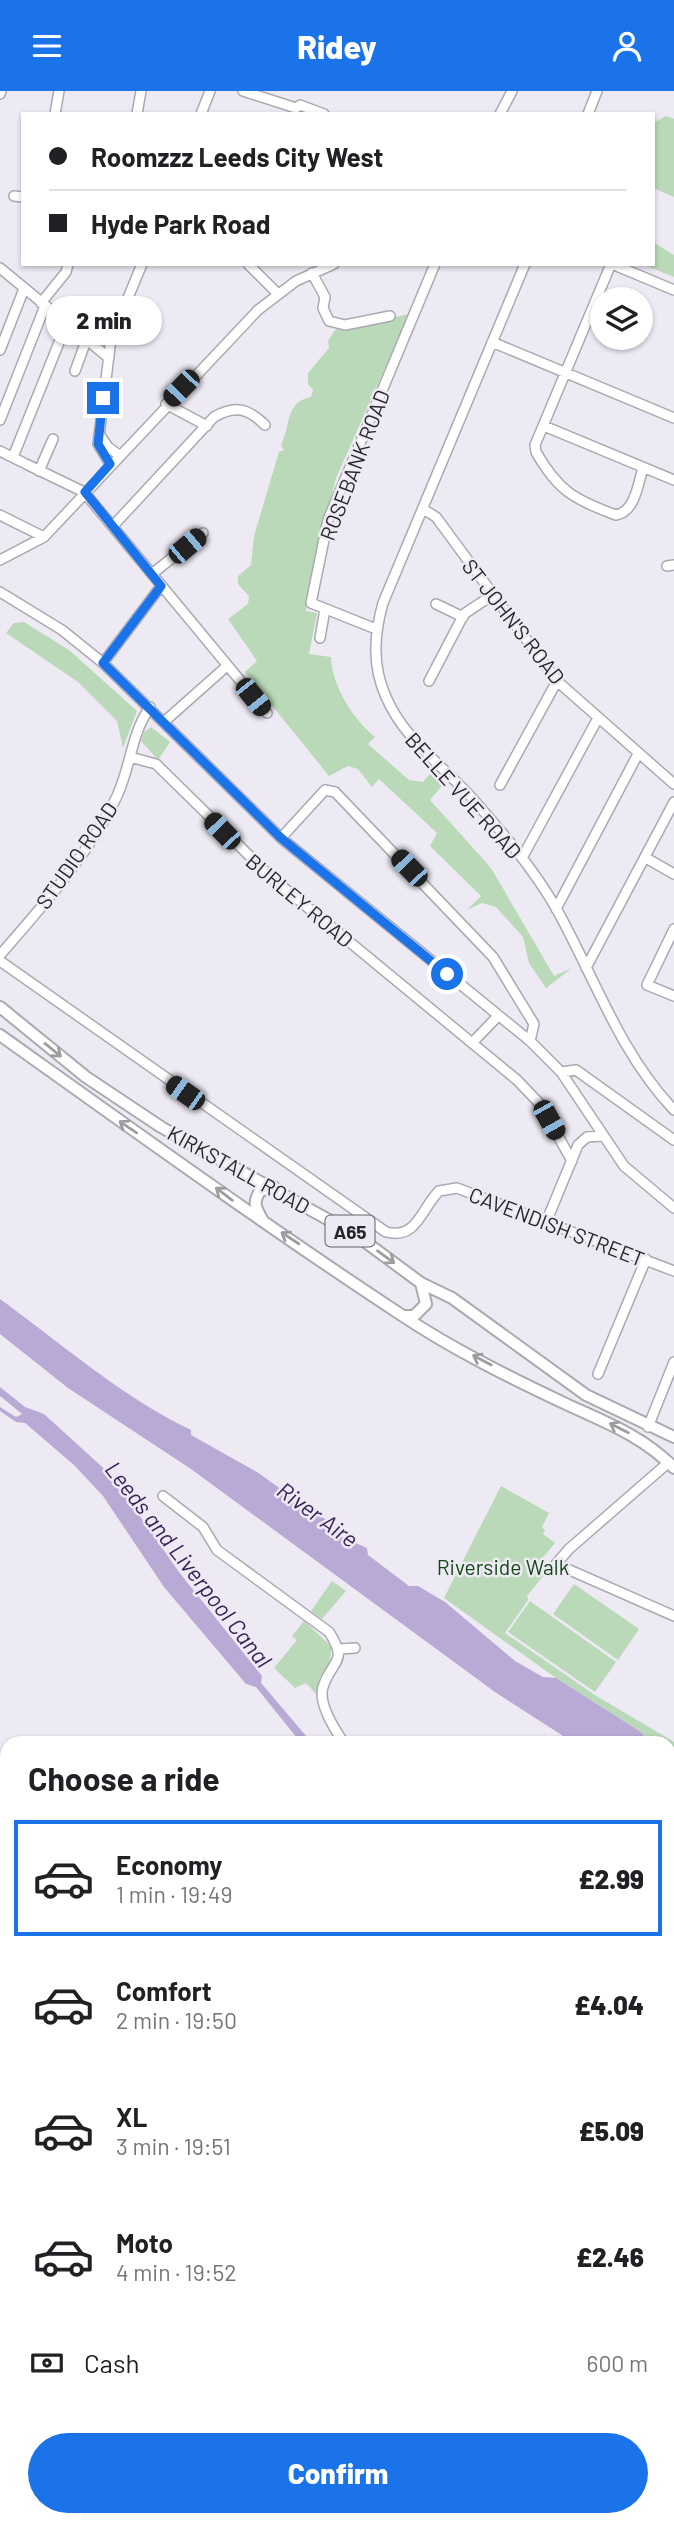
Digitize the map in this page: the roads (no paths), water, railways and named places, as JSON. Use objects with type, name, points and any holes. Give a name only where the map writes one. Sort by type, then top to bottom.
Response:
[{"type":"main road","name":"KIRKSTALL ROAD","points":[[0,1007],[114,1097],[174,1135],[274,1187],[356,1235],[421,1283],[452,1298],[586,1395],[648,1427]]},
{"type":"main road","points":[[1,1036],[16,1034],[16,1020]]},
{"type":"main road","name":"KIRKSTALL ROAD","points":[[1,1036],[403,1316],[542,1392],[626,1432],[671,1465]]},
{"type":"main road","points":[[263,1221],[255,1207],[256,1197],[260,1191],[274,1187]]},
{"type":"main road","points":[[403,1316],[414,1316],[426,1304],[421,1283]]},
{"type":"main road","name":"A65","points":[[648,1427],[674,1437]]},
{"type":"street","points":[[55,112],[59,91]]},
{"type":"street","points":[[137,112],[141,91]]},
{"type":"street","points":[[202,112],[210,91]]},
{"type":"street","points":[[243,91],[281,106],[296,108],[300,105],[319,112]]},
{"type":"street","points":[[501,112],[512,91]]},
{"type":"street","points":[[589,112],[597,91]]},
{"type":"street","points":[[0,420],[43,305],[68,266]]},
{"type":"street","points":[[110,464],[98,444],[111,339],[141,266]]},
{"type":"street","points":[[250,266],[278,294]]},
{"type":"street","points":[[0,560],[44,537],[237,330],[278,294],[329,266]]},
{"type":"street","name":"ROSEBANK ROAD","points":[[325,609],[311,603],[328,520],[434,266]]},
{"type":"street","name":"BELLE VUE ROAD","points":[[524,266],[376,629],[379,676],[401,725],[469,795],[522,858],[556,909],[608,1015],[636,1061],[674,1110]]},
{"type":"street","points":[[611,266],[535,445],[536,452],[562,490],[572,498],[621,514],[631,506],[643,468]]},
{"type":"street","points":[[617,266],[674,290]]},
{"type":"street","points":[[2,270],[109,358]]},
{"type":"street","points":[[0,282],[2,270]]},
{"type":"street","points":[[312,273],[325,297],[323,308],[329,321],[345,325],[390,316]]},
{"type":"street","points":[[0,350],[24,289]]},
{"type":"street","points":[[20,461],[66,325]]},
{"type":"street","points":[[75,371],[86,341]]},
{"type":"street","points":[[492,342],[674,418]]},
{"type":"street","points":[[166,404],[206,426]]},
{"type":"street","points":[[113,526],[214,417],[237,408],[246,410],[265,425]]},
{"type":"street","points":[[544,426],[674,480]]},
{"type":"street","points":[[99,434],[108,447],[119,454]]},
{"type":"street","points":[[39,471],[53,439]]},
{"type":"street","points":[[0,451],[85,492],[267,713]]},
{"type":"street","name":"ST JOHN'S ROAD","points":[[423,509],[436,517],[491,596],[557,681],[674,784]]},
{"type":"street","points":[[0,515],[44,537]]},
{"type":"street","points":[[152,574],[203,533]]},
{"type":"street","points":[[103,663],[161,586]]},
{"type":"street","name":"BURLEY ROAD","points":[[0,592],[62,630],[103,663],[165,721],[281,838],[530,1041],[561,1072],[624,1166],[674,1208]]},
{"type":"street","points":[[429,681],[463,618],[491,596]]},
{"type":"street","points":[[436,604],[463,618]]},
{"type":"street","points":[[320,638],[325,609],[376,629]]},
{"type":"street","points":[[165,721],[227,666]]},
{"type":"street","points":[[500,786],[557,681]]},
{"type":"street","name":"STUDIO ROAD","points":[[0,958],[52,893],[100,825],[120,788],[137,729],[150,707]]},
{"type":"street","points":[[522,858],[598,718]]},
{"type":"street","points":[[556,909],[638,754]]},
{"type":"street","name":"BURLEY ROAD","points":[[130,757],[156,764],[272,878],[473,1042],[532,1094],[572,1161]]},
{"type":"street","points":[[281,838],[325,790],[331,789],[493,957],[534,1024],[530,1041]]},
{"type":"street","points":[[586,968],[674,802]]},
{"type":"street","points":[[646,858],[674,874]]},
{"type":"street","points":[[674,929],[645,989],[674,996]]},
{"type":"street","name":"CAVENDISH STREET","points":[[0,958],[386,1232],[406,1233],[415,1226],[432,1199],[448,1188],[466,1190],[674,1271]]},
{"type":"street","points":[[473,1042],[498,1016]]},
{"type":"street","points":[[561,1072],[576,1070],[674,1140]]},
{"type":"street","points":[[547,1220],[582,1140],[602,1136]]},
{"type":"street","points":[[598,1374],[646,1259]]},
{"type":"street","points":[[648,1427],[674,1362]]},
{"type":"street","points":[[671,1465],[569,1549],[556,1564],[674,1616]]},
{"type":"street","points":[[163,1496],[203,1527],[217,1550],[329,1632],[340,1649],[339,1659],[323,1686],[322,1696],[341,1736]]},
{"type":"street","points":[[340,1649],[355,1648]]},
{"type":"water label","name":"River Aire","points":[[318,1514]]},
{"type":"water label","name":"Leeds and Liverpool Canal","points":[[189,1564]]},
{"type":"park label","name":"Riverside Walk","points":[[503,1566]]}]
